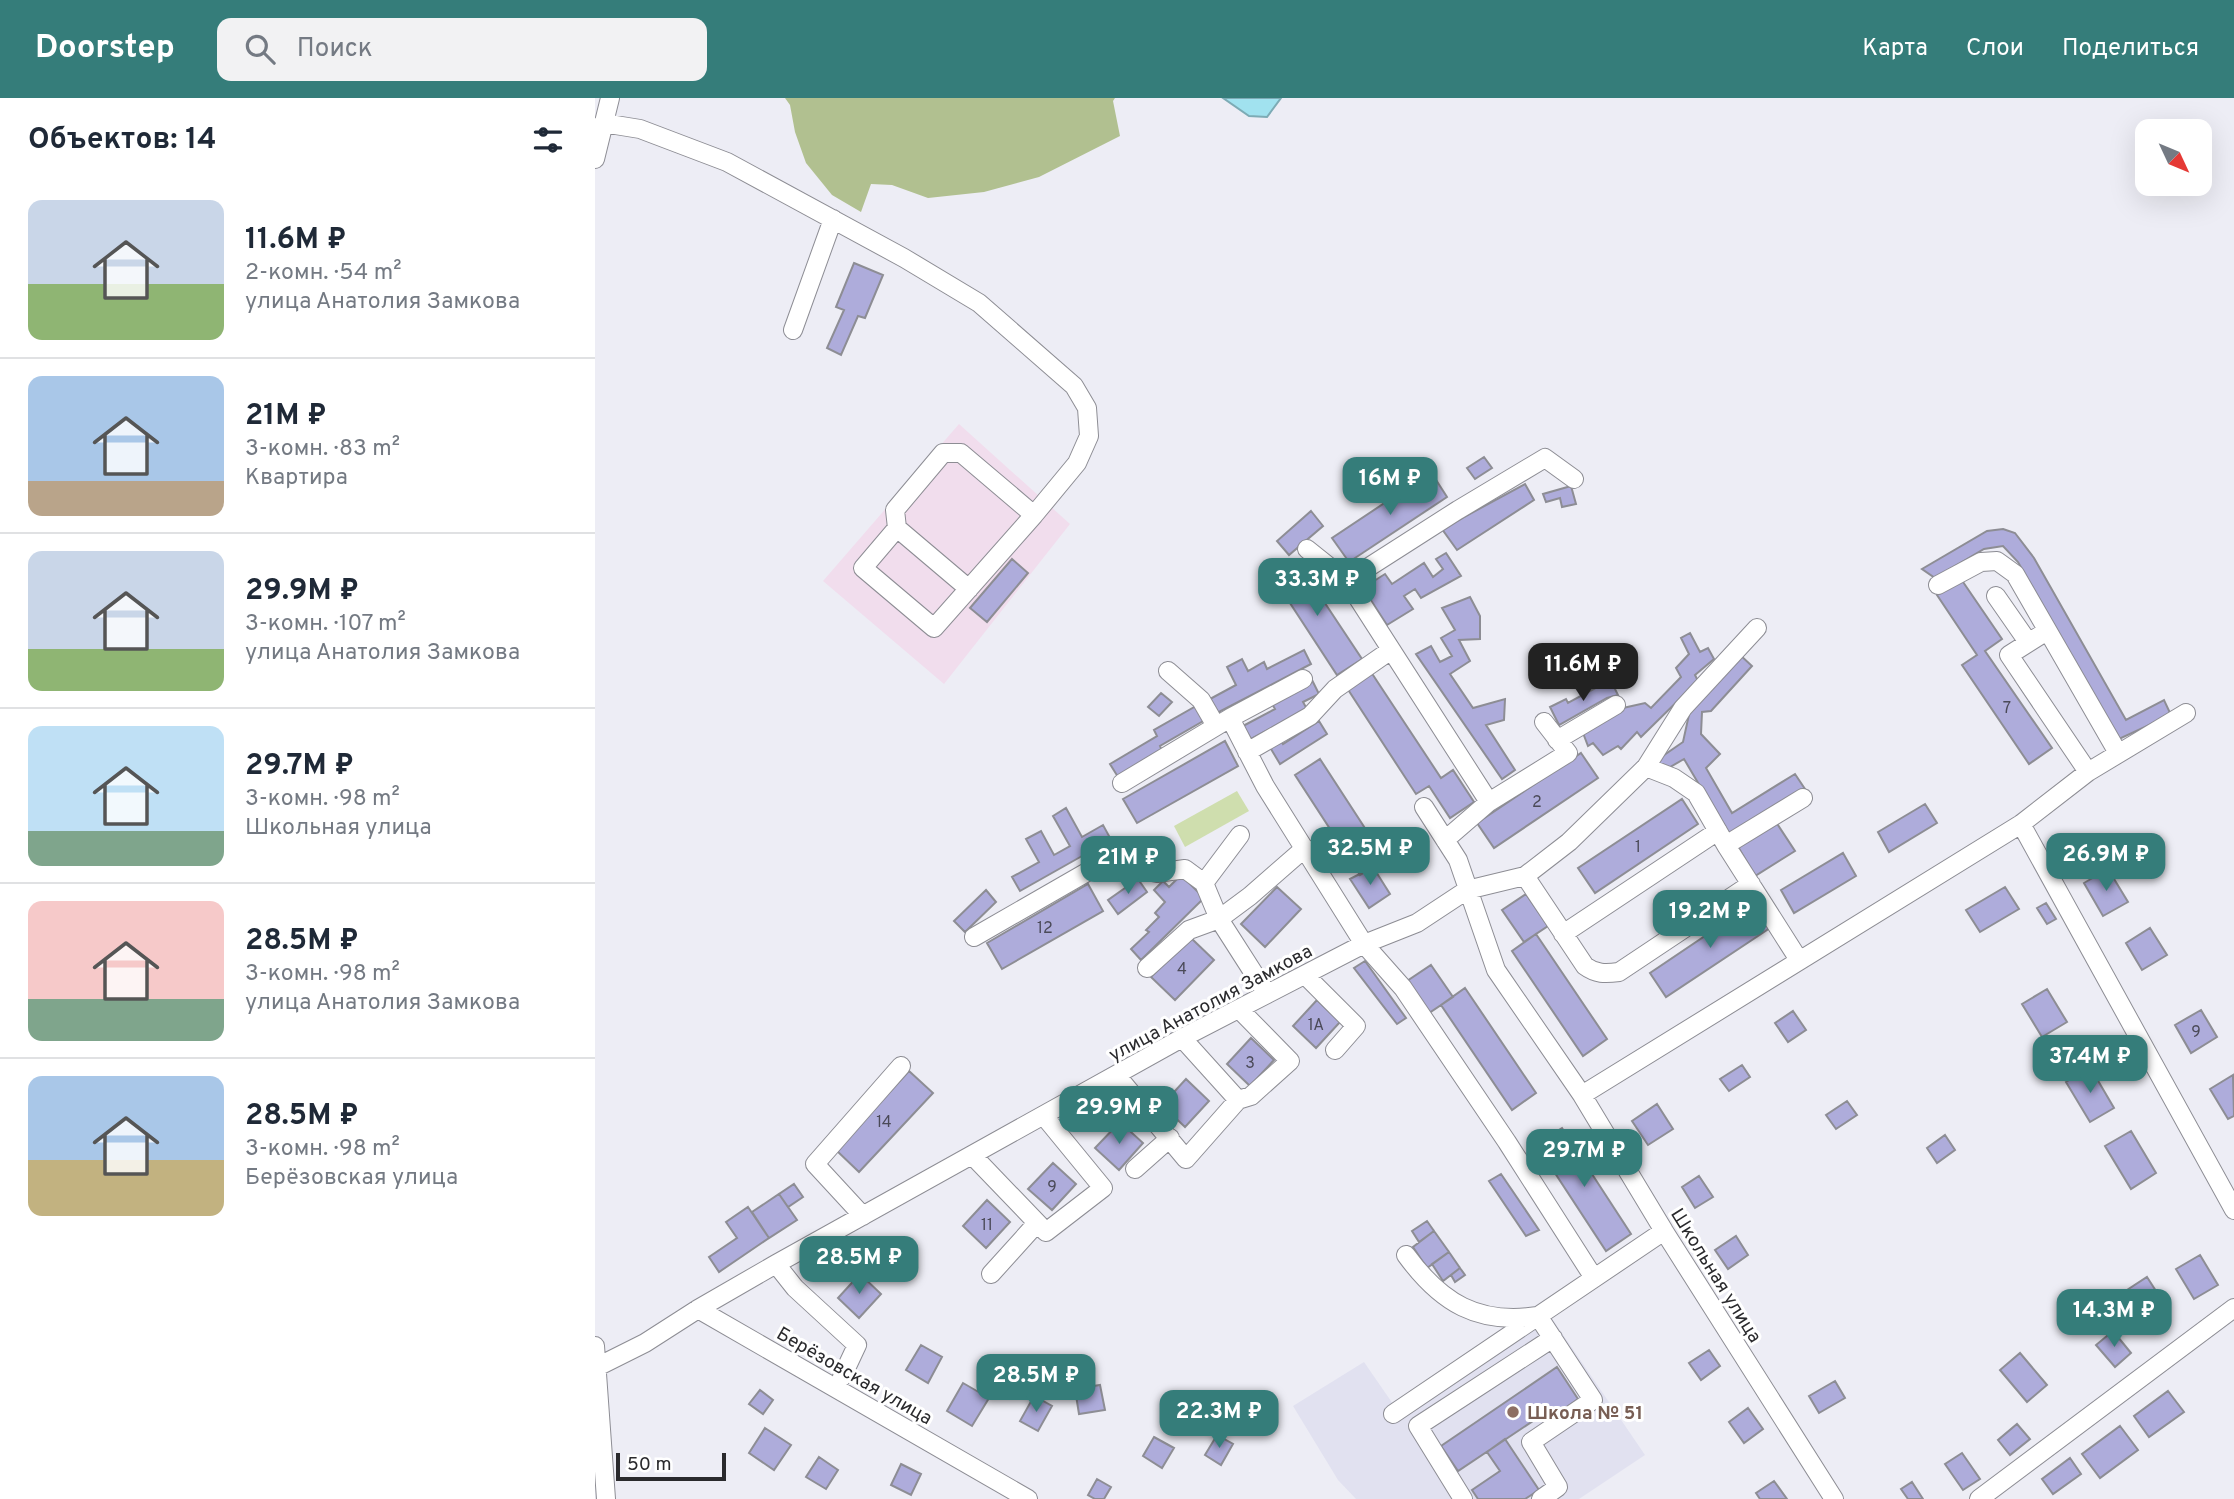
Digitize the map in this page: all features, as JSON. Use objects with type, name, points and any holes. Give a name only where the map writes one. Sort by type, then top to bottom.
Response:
[{"type":"street","points":[[595,159],[610,98]]},
{"type":"street","points":[[603,123],[640,129],[727,162],[904,258],[979,303],[1074,386],[1087,408],[1089,436],[1077,463],[934,628],[863,568],[897,528]]},
{"type":"street","points":[[793,330],[833,219]]},
{"type":"street","points":[[969,589],[897,528],[895,510],[943,453],[961,453],[1034,515]]},
{"type":"street","points":[[1347,581],[1545,458],[1574,479]]},
{"type":"street","points":[[1307,549],[1347,581],[1489,802]]},
{"type":"street","points":[[1938,585],[1981,562],[1997,561],[2015,574],[2118,753]]},
{"type":"street","points":[[1997,596],[2028,642]]},
{"type":"street","name":"улица Анатолия Замкова","points":[[596,1367],[645,1343],[776,1264],[1182,1038],[1364,944],[1417,923],[1467,890],[1525,876],[1569,842],[1646,767],[1683,708],[1757,628]]},
{"type":"street","points":[[2047,631],[2009,655],[2088,772]]},
{"type":"street","points":[[1247,752],[1310,716],[1335,690],[1391,650]]},
{"type":"street","points":[[1168,671],[1223,722],[1247,752],[1265,786],[1364,944],[1403,988],[1507,1142],[1594,1278]]},
{"type":"street","points":[[1122,783],[1223,722],[1303,679]]},
{"type":"street","points":[[1557,740],[1616,705]]},
{"type":"street","points":[[1582,1095],[2021,824],[2088,772],[2186,713]]},
{"type":"street","points":[[1445,840],[1489,802],[1568,753],[1544,722]]},
{"type":"street","points":[[1646,767],[1674,778],[1696,793],[1799,960]]},
{"type":"street","points":[[1563,934],[1722,838],[1803,798]]},
{"type":"street","name":"Школьная улица","points":[[1424,807],[1458,860],[1496,970],[1582,1095],[1664,1231],[1834,1499]]},
{"type":"street","points":[[2021,824],[2234,1210]]},
{"type":"street","points":[[1204,883],[1240,835]]},
{"type":"street","points":[[1147,968],[1189,930],[1219,919],[1250,897],[1305,848]]},
{"type":"street","points":[[974,937],[1094,868],[1130,868],[1157,873],[1185,869],[1204,883],[1219,919],[1267,994]]},
{"type":"street","points":[[1525,876],[1585,966],[1593,972],[1607,974],[1619,972],[1751,884]]},
{"type":"street","points":[[1305,975],[1356,1026],[1335,1050]]},
{"type":"street","points":[[1117,1076],[1187,1158],[1238,1100],[1251,1096],[1290,1061],[1239,1009]]},
{"type":"street","points":[[1182,1038],[1238,1100]]},
{"type":"street","points":[[863,1216],[815,1164],[901,1066]]},
{"type":"street","points":[[972,1155],[1046,1232],[1103,1188],[1044,1116]]},
{"type":"street","points":[[1135,1169],[1170,1138]]},
{"type":"street","points":[[991,1274],[1037,1223]]},
{"type":"street","points":[[1393,1414],[1664,1231]]},
{"type":"street","points":[[1406,1255],[1435,1290],[1455,1305],[1486,1316],[1516,1319],[1538,1316]]},
{"type":"street","points":[[776,1264],[795,1288],[857,1345],[842,1377]]},
{"type":"street","points":[[1979,1499],[2234,1308]]},
{"type":"street","name":"Берёзовская улица","points":[[698,1309],[1028,1499]]},
{"type":"street","points":[[1538,1316],[1593,1400],[1531,1442],[1558,1487],[1541,1499]]},
{"type":"street","points":[[1463,1499],[1418,1426],[1553,1338]]},
{"type":"street","points":[[595,1346],[606,1499]]},
{"type":"shaded area","points":[[959,424],[1070,524],[944,684],[823,581]]},
{"type":"shaded area","name":"Школа № 51","points":[[1551,1317],[1645,1455],[1579,1499],[1356,1499],[1338,1480],[1293,1406],[1364,1362],[1402,1417]]},
{"type":"green space","points":[[785,98],[1115,98],[1113,101],[1120,136],[1039,177],[984,192],[928,198],[892,185],[871,184],[861,212],[832,195],[806,163],[795,132],[790,105]]},
{"type":"green space","points":[[1237,791],[1249,811],[1185,847],[1174,826]]},
{"type":"water","points":[[1223,98],[1281,98],[1267,117],[1249,116]]},
{"type":"building","points":[[854,263],[883,275],[865,318],[858,316],[841,355],[827,348],[844,310],[836,307]]},
{"type":"building","points":[[1484,457],[1492,468],[1475,479],[1467,468]]},
{"type":"building","points":[[1431,472],[1447,497],[1349,562],[1332,538]]},
{"type":"building","points":[[1525,484],[1534,500],[1457,550],[1442,529]]},
{"type":"building","points":[[1571,486],[1576,504],[1562,507],[1560,498],[1546,502],[1543,494]]},
{"type":"building","points":[[1311,511],[1323,526],[1289,555],[1277,541]]},
{"type":"building","points":[[2003,529],[2015,533],[2034,558],[2126,720],[2164,700],[2171,715],[2119,739],[2018,562],[2003,546],[1984,549],[1935,578],[1922,569],[1987,531]]},
{"type":"building","points":[[1446,553],[1461,576],[1421,598],[1415,589],[1404,596],[1413,609],[1387,625],[1363,588],[1385,574],[1392,584],[1424,563],[1433,577],[1443,569],[1436,559]]},
{"type":"building","points":[[1012,559],[1028,573],[987,622],[970,608]]},
{"type":"building","points":[[1297,561],[1362,659],[1337,675],[1273,577]]},
{"type":"building","points":[[1961,579],[2002,639],[1985,651],[2052,748],[2029,764],[1962,665],[1977,655],[1937,595]]},
{"type":"building","points":[[1470,597],[1480,616],[1480,639],[1459,640],[1470,661],[1450,674],[1473,708],[1505,699],[1504,720],[1486,725],[1515,770],[1502,779],[1416,654],[1431,646],[1440,662],[1452,656],[1441,638],[1455,630],[1442,608]]},
{"type":"building","points":[[1690,633],[1700,652],[1708,648],[1714,659],[1695,675],[1698,681],[1641,737],[1637,732],[1621,749],[1618,746],[1603,755],[1593,743],[1588,746],[1583,733],[1623,708],[1645,703],[1651,708],[1681,677],[1676,668],[1689,654],[1681,638]]},
{"type":"building","points":[[1304,650],[1311,664],[1217,713],[1210,699],[1236,685],[1227,667],[1242,659],[1248,671],[1264,662],[1267,669]]},
{"type":"building","points":[[1739,654],[1752,666],[1711,711],[1702,712],[1701,734],[1720,754],[1706,768],[1732,813],[1795,774],[1805,789],[1730,837],[1684,759],[1665,770],[1657,760],[1683,742],[1690,710]]},
{"type":"building","points":[[1371,672],[1441,778],[1453,770],[1474,802],[1450,818],[1429,786],[1416,794],[1347,688]]},
{"type":"building","points":[[1312,680],[1319,694],[1303,702],[1307,709],[1251,739],[1243,726],[1275,709],[1271,702]]},
{"type":"building","points":[[1611,681],[1618,695],[1607,698],[1559,725],[1550,707],[1566,699],[1568,703]]},
{"type":"building","points":[[1161,693],[1172,702],[1159,716],[1148,707]]},
{"type":"building","points":[[1196,706],[1205,720],[1160,746],[1162,751],[1118,777],[1110,764],[1157,736],[1154,730]]},
{"type":"building","points":[[1319,721],[1327,734],[1280,764],[1268,744],[1279,737],[1283,744]]},
{"type":"building","points":[[1225,741],[1238,766],[1137,823],[1123,799]]},
{"type":"building","points":[[1581,753],[1598,778],[1494,848],[1477,823]]},
{"type":"building","points":[[1320,759],[1385,859],[1360,875],[1295,775]]},
{"type":"building","points":[[1682,799],[1698,824],[1595,893],[1578,868]]},
{"type":"building","points":[[1925,804],[1937,823],[1889,852],[1878,832]]},
{"type":"building","points":[[1066,808],[1082,837],[1103,825],[1120,856],[1107,863],[1098,847],[1020,891],[1012,877],[1039,862],[1026,839],[1041,831],[1054,855],[1070,846],[1053,816]]},
{"type":"building","points":[[1776,822],[1795,851],[1755,876],[1737,845]]},
{"type":"building","points":[[1843,853],[1856,876],[1794,913],[1781,890]]},
{"type":"building","points":[[1373,867],[1390,894],[1369,908],[1350,879]]},
{"type":"building","points":[[2108,869],[2128,902],[2103,916],[2084,883]]},
{"type":"building","points":[[1181,875],[1204,898],[1141,960],[1131,949],[1149,932],[1146,930],[1159,917],[1155,913],[1165,902],[1154,890],[1163,881],[1169,887]]},
{"type":"building","points":[[1138,879],[1147,892],[1118,914],[1108,900]]},
{"type":"building","points":[[1088,884],[1103,911],[1002,969],[987,943]]},
{"type":"building","points":[[1277,887],[1301,909],[1265,947],[1241,924]]},
{"type":"building","points":[[2005,887],[2019,909],[1980,932],[1966,910]]},
{"type":"building","points":[[986,890],[996,902],[965,932],[954,921]]},
{"type":"building","points":[[1526,894],[1548,926],[1524,942],[1502,910]]},
{"type":"building","points":[[1754,903],[1770,928],[1666,997],[1650,973]]},
{"type":"building","points":[[2046,903],[2056,919],[2047,924],[2037,908]]},
{"type":"building","points":[[2150,928],[2167,955],[2142,970],[2126,943]]},
{"type":"building","points":[[1536,934],[1607,1039],[1583,1056],[1512,951]]},
{"type":"building","points":[[1190,937],[1214,960],[1175,1000],[1151,977]]},
{"type":"building","points":[[1365,961],[1406,1018],[1397,1024],[1354,968]]},
{"type":"building","points":[[1431,965],[1453,997],[1429,1013],[1407,981]]},
{"type":"building","points":[[1465,988],[1536,1093],[1512,1110],[1441,1005]]},
{"type":"building","points":[[2047,989],[2067,1022],[2042,1037],[2022,1004]]},
{"type":"building","points":[[1317,1000],[1340,1022],[1316,1048],[1293,1026]]},
{"type":"building","points":[[2201,1010],[2217,1037],[2191,1053],[2175,1025]]},
{"type":"building","points":[[1793,1011],[1806,1030],[1788,1042],[1775,1023]]},
{"type":"building","points":[[1251,1038],[1274,1060],[1250,1086],[1227,1064]]},
{"type":"building","points":[[2099,1042],[2107,1055],[2087,1067],[2079,1053]]},
{"type":"building","points":[[1742,1065],[1750,1077],[1729,1091],[1720,1079]]},
{"type":"building","points":[[2090,1067],[2114,1108],[2090,1122],[2066,1082]]},
{"type":"building","points":[[909,1071],[933,1093],[859,1172],[836,1150]]},
{"type":"building","points":[[2233,1075],[2234,1116],[2228,1119],[2210,1089]]},
{"type":"building","points":[[1186,1079],[1209,1101],[1185,1127],[1162,1105]]},
{"type":"building","points":[[1847,1101],[1857,1115],[1836,1129],[1826,1115]]},
{"type":"building","points":[[1657,1104],[1673,1129],[1648,1145],[1632,1121]]},
{"type":"building","points":[[1120,1122],[1143,1143],[1119,1170],[1095,1148]]},
{"type":"building","points":[[1562,1128],[1631,1234],[1606,1251],[1536,1144]]},
{"type":"building","points":[[2131,1131],[2156,1173],[2131,1189],[2105,1146]]},
{"type":"building","points":[[1945,1135],[1955,1150],[1937,1163],[1927,1148]]},
{"type":"building","points":[[1053,1163],[1076,1184],[1052,1210],[1028,1189]]},
{"type":"building","points":[[1501,1174],[1539,1230],[1526,1236],[1489,1181]]},
{"type":"building","points":[[1699,1176],[1713,1197],[1695,1208],[1682,1187]]},
{"type":"building","points":[[794,1184],[803,1197],[788,1207],[779,1194]]},
{"type":"building","points":[[779,1194],[797,1220],[769,1238],[752,1212]]},
{"type":"building","points":[[987,1200],[1010,1222],[986,1248],[963,1226]]},
{"type":"building","points":[[748,1207],[769,1238],[719,1272],[709,1257],[737,1238],[726,1222]]},
{"type":"building","points":[[1427,1221],[1434,1231],[1419,1242],[1412,1231]]},
{"type":"building","points":[[1434,1231],[1449,1252],[1427,1268],[1413,1247]]},
{"type":"building","points":[[1736,1236],[1748,1255],[1728,1269],[1715,1250]]},
{"type":"building","points":[[1449,1252],[1460,1268],[1443,1281],[1432,1264]]},
{"type":"building","points":[[2200,1255],[2218,1285],[2194,1299],[2176,1269]]},
{"type":"building","points":[[1460,1268],[1465,1275],[1455,1282],[1451,1275]]},
{"type":"building","points":[[860,1274],[881,1294],[859,1318],[838,1298]]},
{"type":"building","points":[[2147,1277],[2156,1291],[2137,1304],[2127,1290]]},
{"type":"building","points":[[2148,1304],[2159,1316],[2142,1330],[2131,1319]]},
{"type":"building","points":[[2113,1331],[2131,1353],[2115,1367],[2096,1345]]},
{"type":"building","points":[[921,1345],[942,1357],[928,1383],[906,1370]]},
{"type":"building","points":[[1709,1350],[1720,1366],[1701,1380],[1689,1363]]},
{"type":"building","points":[[2020,1353],[2047,1385],[2027,1402],[2000,1370]]},
{"type":"building","points":[[1557,1367],[1578,1399],[1546,1422],[1542,1415],[1458,1471],[1441,1446]]},
{"type":"building","points":[[1835,1381],[1845,1398],[1819,1413],[1809,1396]]},
{"type":"building","points":[[963,1383],[989,1398],[972,1426],[947,1411]]},
{"type":"building","points":[[1100,1385],[1105,1410],[1079,1414],[1075,1389]]},
{"type":"building","points":[[760,1390],[773,1400],[763,1414],[749,1404]]},
{"type":"building","points":[[2168,1391],[2184,1412],[2149,1437],[2134,1416]]},
{"type":"building","points":[[1034,1396],[1052,1406],[1038,1431],[1020,1421]]},
{"type":"building","points":[[1748,1408],[1763,1429],[1744,1443],[1729,1422]]},
{"type":"building","points":[[2017,1424],[2030,1439],[2010,1455],[1998,1440]]},
{"type":"building","points":[[2120,1426],[2138,1450],[2100,1478],[2082,1454]]},
{"type":"building","points":[[765,1428],[791,1445],[774,1470],[749,1453]]},
{"type":"building","points":[[1217,1435],[1233,1444],[1221,1465],[1205,1455]]},
{"type":"building","points":[[1154,1437],[1174,1448],[1162,1468],[1143,1456]]},
{"type":"building","points":[[1505,1439],[1539,1490],[1525,1499],[1478,1499],[1472,1490],[1500,1471],[1487,1452]]},
{"type":"building","points":[[1962,1453],[1980,1479],[1963,1490],[1945,1464]]},
{"type":"building","points":[[819,1457],[838,1470],[826,1489],[806,1477]]},
{"type":"building","points":[[2070,1458],[2081,1474],[2053,1494],[2042,1479]]},
{"type":"building","points":[[901,1464],[921,1474],[911,1495],[891,1485]]},
{"type":"building","points":[[1097,1479],[1111,1487],[1104,1499],[1095,1499],[1088,1495]]},
{"type":"building","points":[[1774,1481],[1787,1499],[1760,1499],[1756,1493]]},
{"type":"building","points":[[1912,1482],[1923,1499],[1908,1499],[1901,1489]]},
{"type":"place","name":"Школа № 51","points":[[1513,1412]]}]
